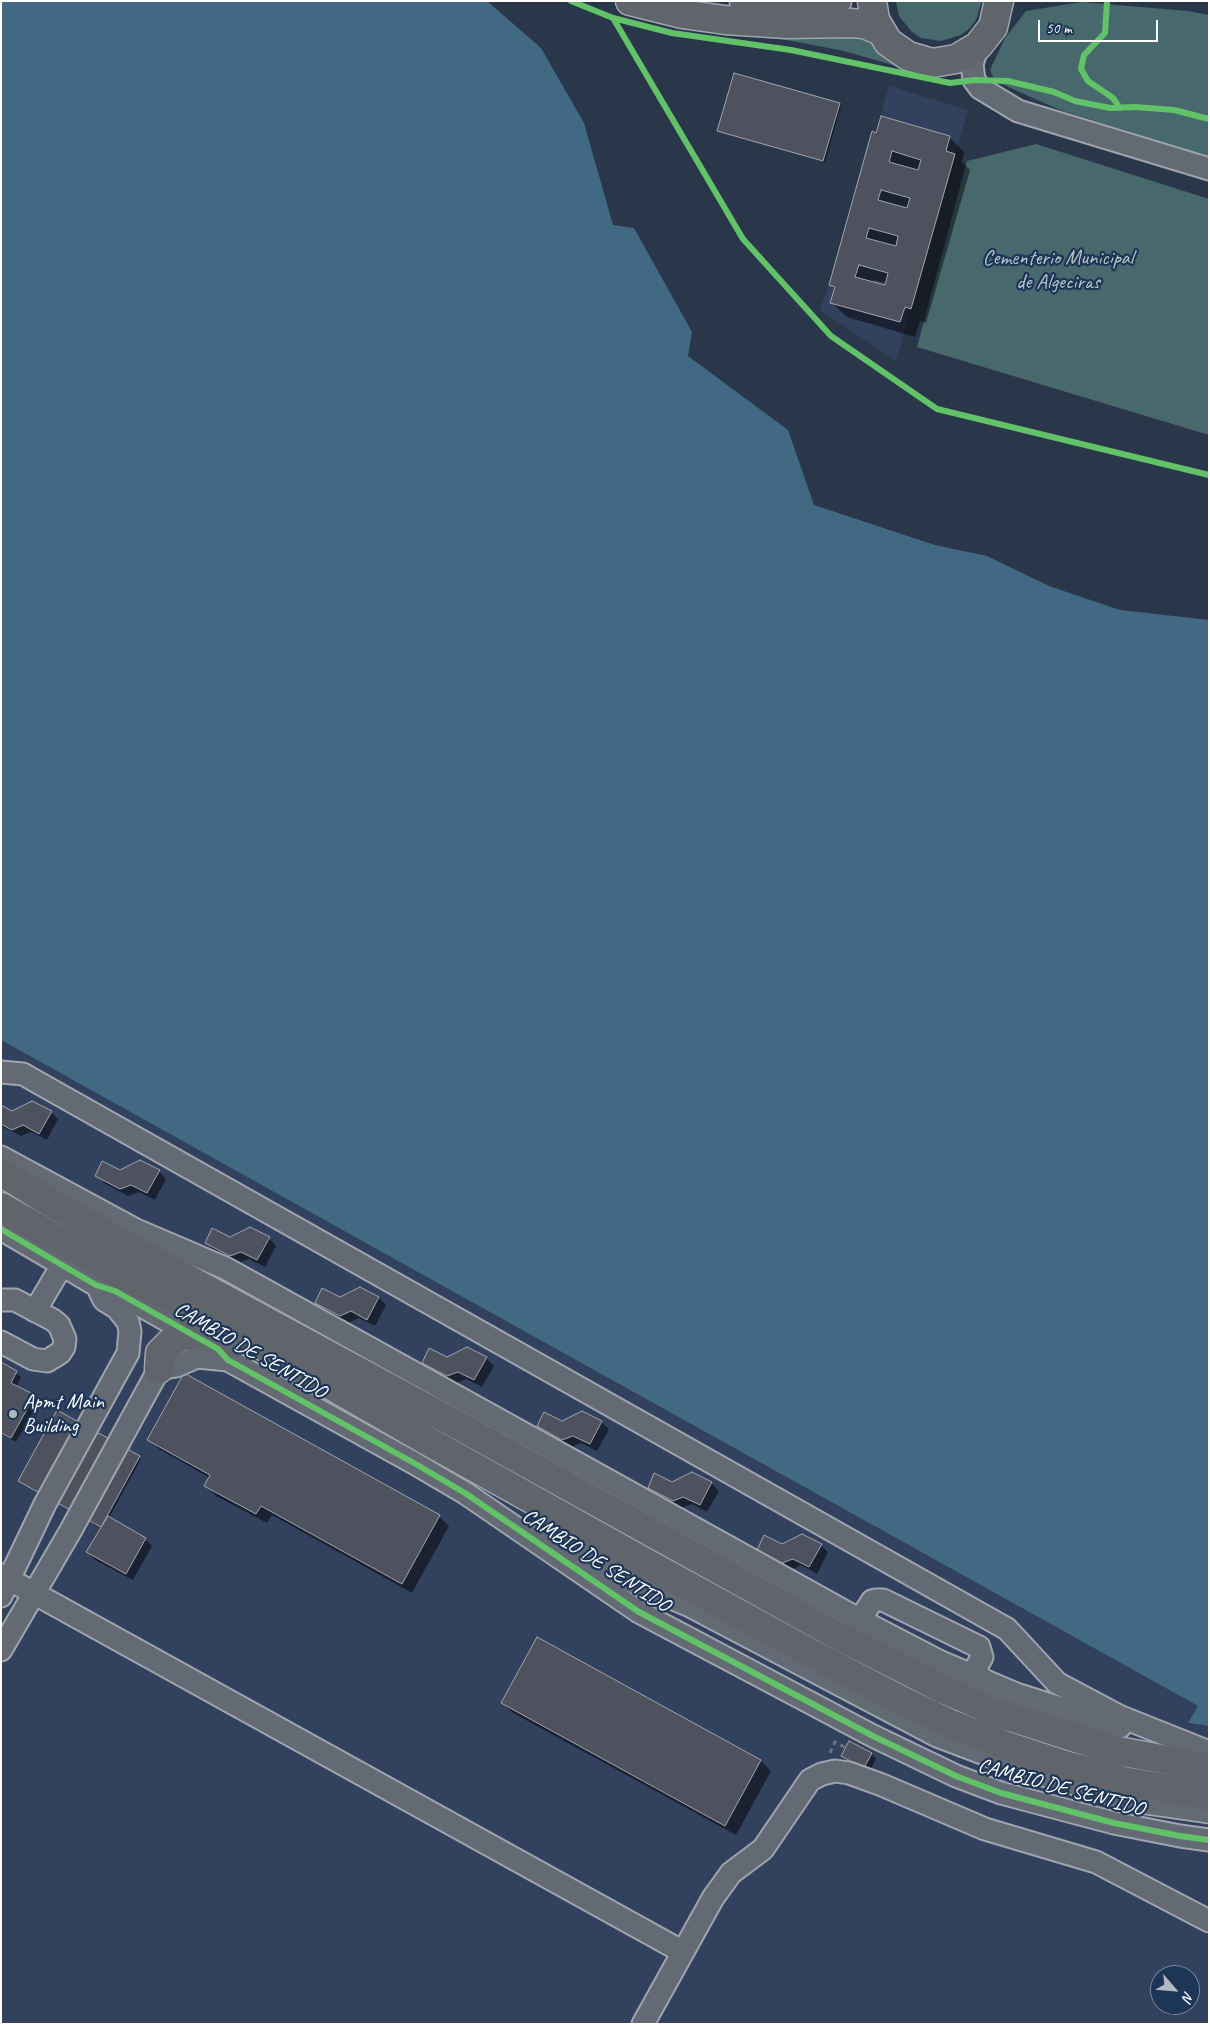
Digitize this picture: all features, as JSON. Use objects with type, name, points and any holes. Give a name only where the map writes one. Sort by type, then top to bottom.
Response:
[{"type":"main road","points":[[630,1],[682,14],[725,20],[786,24],[850,23],[864,24],[881,31]]},
{"type":"main road","points":[[744,1],[807,4],[837,1]]},
{"type":"main road","points":[[872,1],[875,20],[881,31],[897,50],[926,62],[944,62],[956,59],[978,46],[993,27],[1002,6]]},
{"type":"main road","points":[[1,1172],[136,1251],[292,1334],[834,1634],[943,1689],[998,1713],[1113,1750],[1209,1768]]},
{"type":"main road","points":[[2,1225],[120,1274],[225,1324],[426,1440],[641,1560],[818,1657],[952,1724],[1007,1746],[1065,1765],[1123,1781],[1209,1796]]},
{"type":"main road","points":[[159,1370],[160,1353],[170,1343],[192,1334],[206,1332],[219,1336],[320,1391],[366,1404]]},
{"type":"street","points":[[978,46],[972,64],[974,80],[980,88],[1018,111],[1209,169]]},
{"type":"street","points":[[1,1072],[23,1074],[998,1624],[1006,1629],[1057,1683],[1119,1716],[1209,1752]]},
{"type":"street","points":[[1,1156],[136,1230],[226,1268],[860,1620],[944,1663],[1016,1694],[1120,1727],[1209,1746]]},
{"type":"street","name":"CAMBIO DE SENTIDO","points":[[2,1225],[96,1285],[115,1291],[192,1334],[218,1349],[228,1360],[465,1493],[639,1612],[864,1731],[956,1776],[1001,1792],[1042,1805],[1114,1823],[1209,1842]]},
{"type":"street","points":[[35,1311],[62,1265]]},
{"type":"street","points":[[96,1285],[104,1300],[117,1308],[128,1322],[130,1331],[128,1353],[45,1504],[4,1584],[33,1593],[682,1952]]},
{"type":"street","points":[[1,1300],[15,1300],[53,1320],[63,1331],[64,1346],[60,1353],[47,1361],[40,1362],[1,1342]]},
{"type":"street","points":[[1,1650],[71,1530],[159,1370],[176,1366],[197,1357],[228,1360]]},
{"type":"street","points":[[465,1493],[633,1582],[688,1605],[937,1736],[1036,1773],[1146,1803],[1209,1812]]},
{"type":"street","points":[[860,1620],[872,1601],[884,1600],[979,1647],[982,1657],[977,1673],[984,1681]]},
{"type":"street","points":[[643,2024],[713,1898],[731,1873],[763,1848],[810,1780],[822,1774],[835,1771],[849,1773],[882,1785],[985,1828],[1096,1862],[1209,1922]]},
{"type":"shaded area","points":[[1,1],[487,1],[541,48],[584,123],[613,225],[634,228],[692,332],[688,356],[788,430],[814,505],[935,545],[987,556],[1049,586],[1120,610],[1209,620],[1209,1726],[1188,1723],[1198,1706],[1,1040]]},
{"type":"shaded area","points":[[889,86],[968,110],[896,361],[820,310],[829,285],[872,131],[876,132]]},
{"type":"shaded area","points":[[1,1040],[1198,1706],[1189,1724],[1209,1726],[1209,2024],[1,2024]]},
{"type":"green space","points":[[896,1],[982,1],[976,20],[969,29],[961,35],[941,41],[921,38],[912,32],[899,16]]},
{"type":"green space","points":[[1081,2],[1188,11],[1209,15],[1209,157],[1060,110],[995,81],[990,70],[1005,38],[1026,11]]},
{"type":"green space","points":[[853,30],[952,76],[903,68],[844,51],[746,32]]},
{"type":"green space","name":"Cementerio Municipal de Algeciras","points":[[1036,144],[1209,199],[1209,435],[917,347],[967,161]]},
{"type":"building","points":[[734,73],[840,103],[823,161],[717,131]]},
{"type":"building","points":[[881,116],[950,136],[946,151],[955,154],[911,309],[905,307],[900,322],[830,303],[835,287],[829,285],[872,131],[876,133]],"holes":[[[892,151],[921,160],[918,170],[889,162]],[[881,190],[910,198],[907,208],[878,200]],[[869,228],[898,236],[896,246],[866,238]],[[859,265],[888,273],[885,285],[855,277]]]},
{"type":"building","points":[[32,1101],[52,1111],[39,1134],[23,1125],[12,1130],[1,1124],[1,1105],[12,1111]]},
{"type":"building","points":[[140,1160],[160,1170],[147,1193],[131,1185],[120,1189],[95,1176],[102,1161],[120,1170]]},
{"type":"building","points":[[250,1227],[270,1237],[257,1260],[241,1252],[230,1256],[205,1243],[212,1228],[230,1237]]},
{"type":"building","points":[[360,1287],[379,1297],[367,1320],[351,1311],[340,1316],[315,1303],[322,1288],[340,1297]]},
{"type":"building","points":[[467,1347],[487,1357],[474,1380],[458,1372],[447,1376],[422,1363],[429,1348],[447,1357]]},
{"type":"building","name":"Apmt Main Building","points":[[1,1362],[17,1371],[11,1383],[35,1395],[11,1438],[1,1433]]},
{"type":"building","points":[[184,1373],[440,1515],[402,1584],[261,1506],[256,1514],[204,1486],[210,1475],[147,1440]]},
{"type":"building","points":[[57,1410],[140,1456],[101,1527],[18,1481]]},
{"type":"building","points":[[582,1411],[602,1421],[590,1444],[573,1436],[562,1440],[537,1426],[544,1412],[562,1421]]},
{"type":"building","points":[[692,1472],[712,1482],[700,1505],[683,1497],[673,1501],[648,1488],[654,1473],[672,1482]]},
{"type":"building","points":[[108,1516],[146,1538],[126,1574],[86,1552]]},
{"type":"building","points":[[802,1534],[822,1544],[809,1567],[793,1559],[782,1563],[757,1550],[764,1535],[782,1544]]},
{"type":"building","points":[[537,1637],[761,1760],[725,1826],[501,1703]]},
{"type":"building","points":[[849,1741],[872,1753],[864,1768],[841,1756]]},
{"type":"cycle path","points":[[571,1],[613,18],[672,33],[791,50],[950,83],[974,80],[1008,81],[1054,92],[1075,101],[1110,108],[1135,107],[1174,110],[1209,119]]},
{"type":"cycle path","points":[[1107,1],[1105,33],[1084,55],[1081,69],[1088,81],[1113,98],[1120,108]]},
{"type":"cycle path","points":[[613,18],[743,239],[831,336],[937,409],[1209,475]]},
{"type":"cycle path","points":[[1,1229],[96,1285],[115,1291],[218,1349],[228,1360],[465,1493],[639,1612],[873,1736],[956,1776],[1001,1793],[1114,1823],[1209,1840]]},
{"type":"place","name":"Apmt Main Building","points":[[13,1414]]}]
